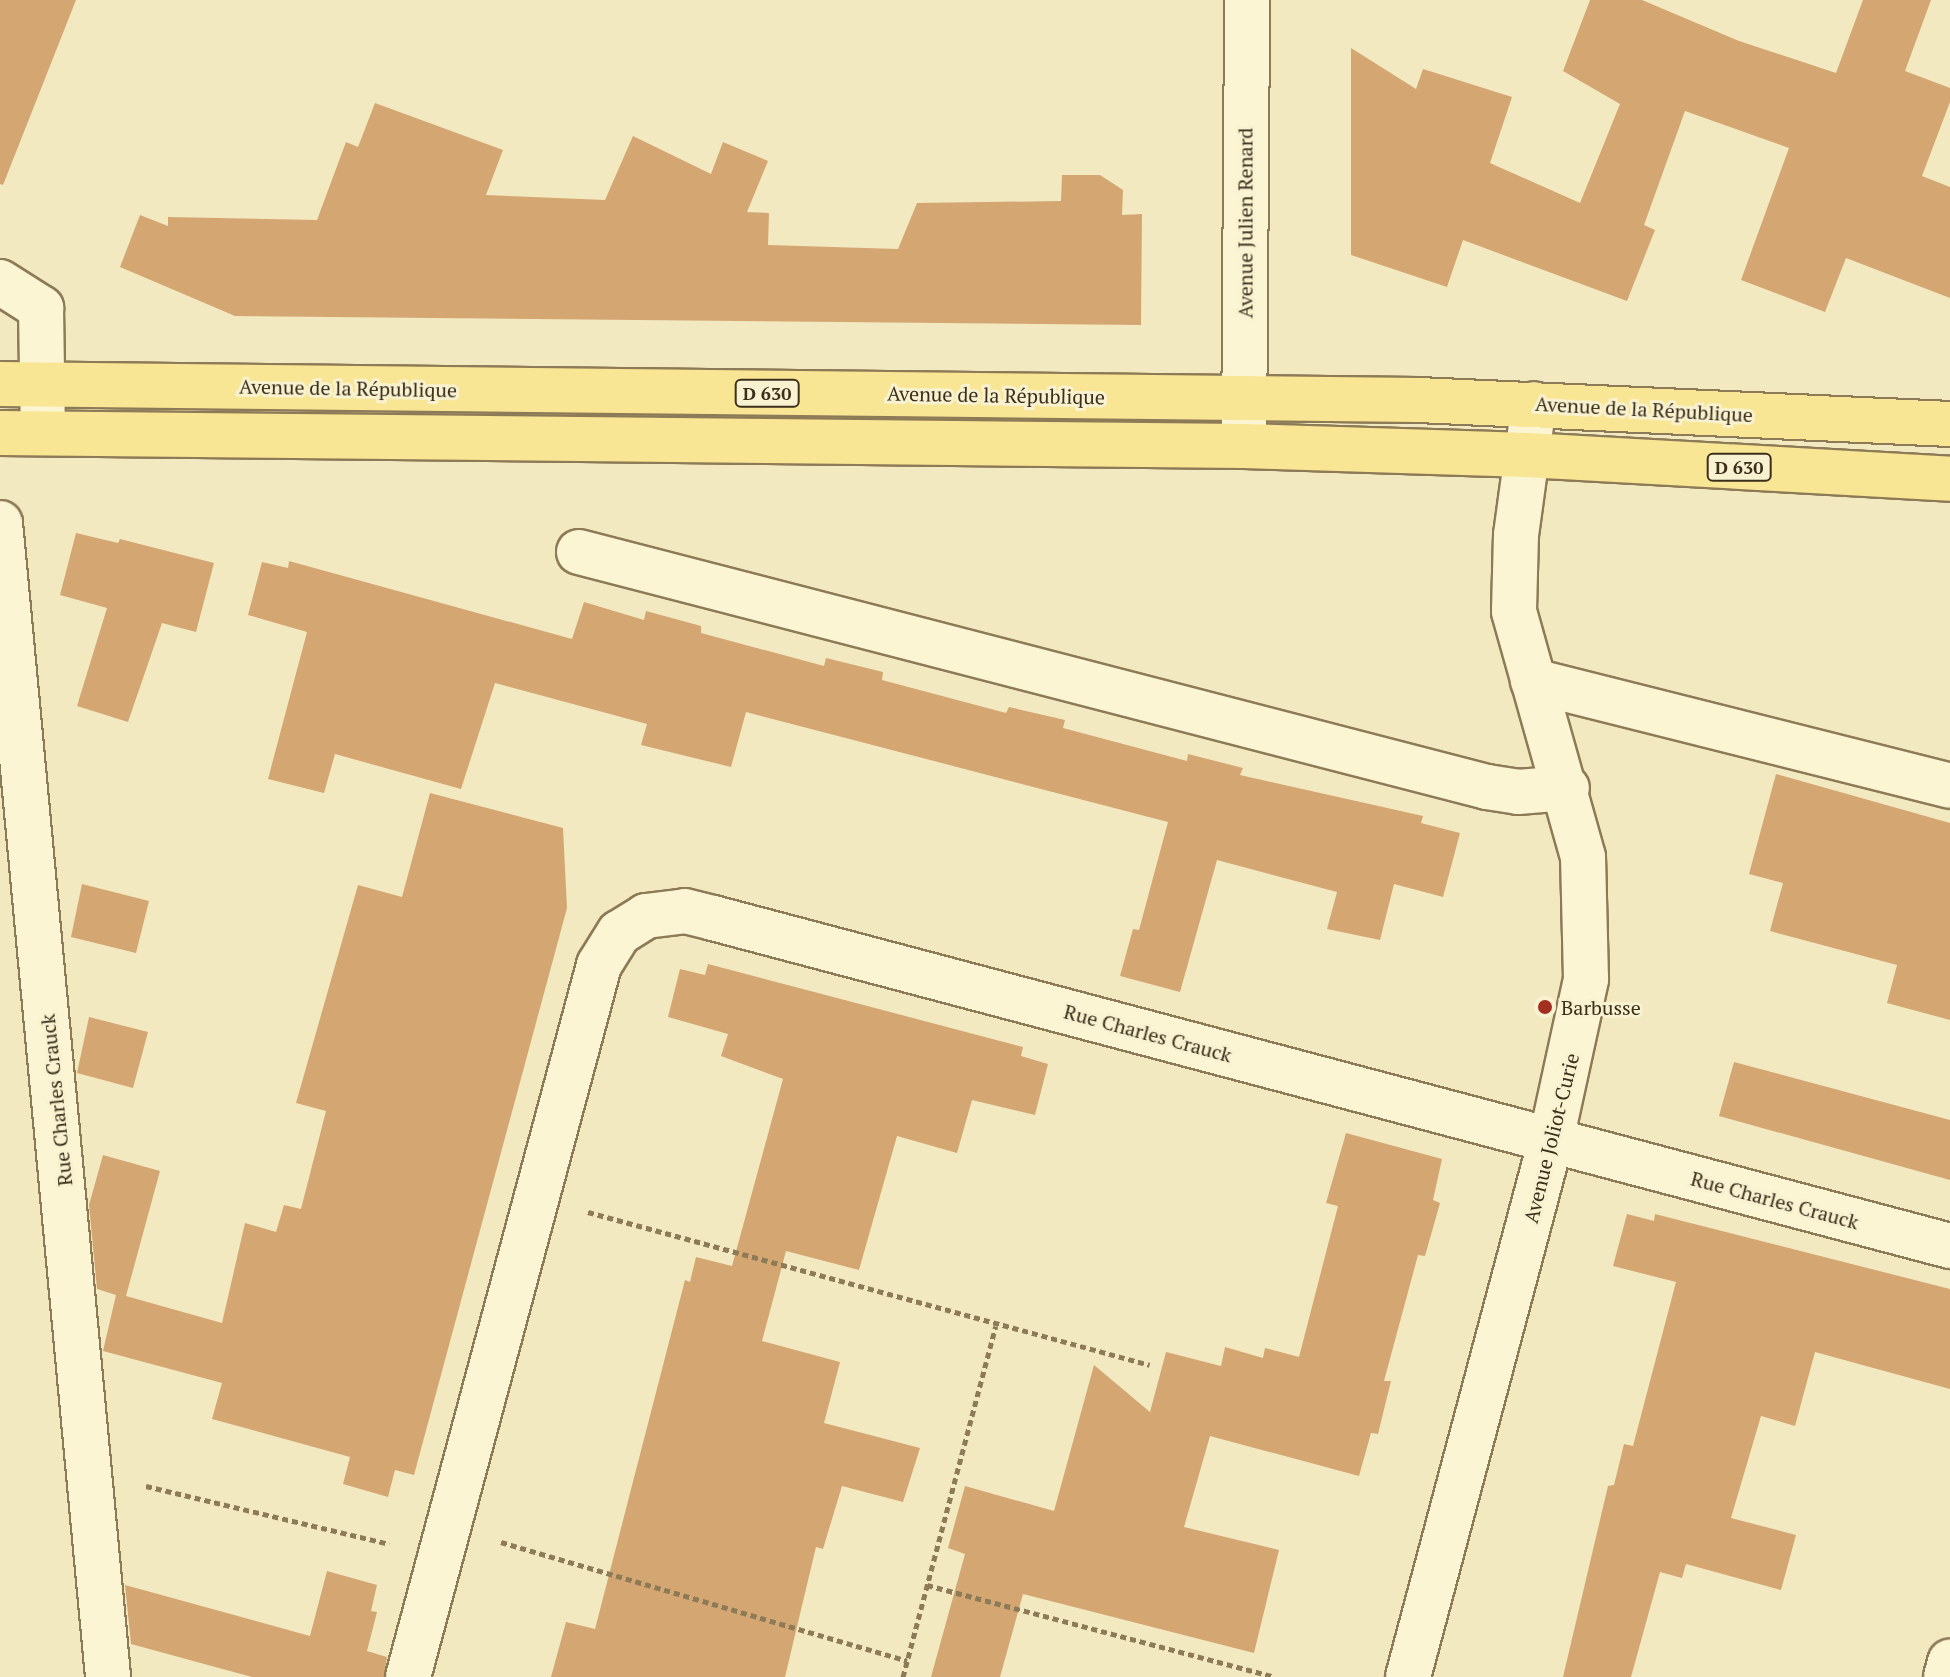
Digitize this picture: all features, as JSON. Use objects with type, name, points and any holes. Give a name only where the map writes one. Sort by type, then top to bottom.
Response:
[{"type":"main road","name":"Avenue de la République","points":[[21,385],[1245,398],[1534,404],[1950,424]]},
{"type":"main road","name":"D 630","points":[[0,433],[1244,446],[1527,455],[1950,479]]},
{"type":"street","name":"Avenue Julien Renard","points":[[1244,446],[1247,0]]},
{"type":"street","points":[[0,282],[41,308],[21,385],[43,433]]},
{"type":"street","name":"Avenue Joliot-Curie","points":[[1408,1677],[1551,1140],[1586,979],[1583,857],[1567,788],[1514,611],[1513,573],[1534,404]]},
{"type":"street","name":"Rue Charles Crauck","points":[[0,523],[92,1474],[108,1677]]},
{"type":"street","points":[[579,552],[1487,787],[1518,792],[1567,788]]},
{"type":"street","points":[[1533,681],[1950,786]]},
{"type":"street","name":"Rue Charles Crauck","points":[[408,1677],[536,1198],[607,947],[646,916],[685,911],[1950,1246]]},
{"type":"street","points":[[1946,1677],[1950,1662]]},
{"type":"path","points":[[536,1198],[996,1326],[1150,1365]]},
{"type":"path","points":[[903,1677],[996,1326]]},
{"type":"path","points":[[92,1474],[445,1541],[907,1661]]},
{"type":"path","points":[[927,1585],[1274,1677]]},
{"type":"building","points":[[0,0],[76,0],[3,185],[0,184]]},
{"type":"building","points":[[1590,0],[1642,0],[1739,41],[1836,73],[1863,0],[1931,0],[1905,71],[1950,88],[1950,102],[1922,176],[1950,187],[1950,298],[1846,258],[1825,312],[1741,280],[1789,148],[1685,111],[1644,225],[1655,230],[1627,301],[1463,240],[1447,287],[1351,255],[1351,48],[1416,89],[1423,69],[1512,97],[1490,163],[1580,203],[1620,104],[1563,71]]},
{"type":"building","points":[[375,103],[503,150],[486,195],[605,200],[633,136],[711,174],[723,142],[768,161],[747,212],[769,213],[768,245],[898,249],[917,203],[1061,201],[1062,175],[1100,175],[1123,190],[1122,215],[1142,214],[1141,325],[235,316],[120,267],[140,215],[168,226],[168,217],[317,220],[346,142],[358,147]]},
{"type":"building","points":[[76,533],[118,543],[120,539],[214,563],[196,632],[162,623],[128,722],[77,706],[107,608],[60,595]]},
{"type":"building","points":[[289,561],[572,639],[584,602],[644,620],[646,611],[701,626],[701,633],[824,666],[826,658],[883,672],[882,680],[1006,713],[1009,707],[1065,720],[1063,728],[1187,761],[1188,754],[1243,768],[1240,775],[1423,816],[1421,823],[1460,833],[1443,897],[1394,884],[1380,940],[1327,929],[1337,892],[1217,860],[1180,992],[1120,976],[1133,929],[1139,930],[1168,822],[746,712],[731,767],[641,745],[647,724],[495,683],[461,789],[335,754],[324,793],[268,779],[307,632],[248,615],[262,562],[288,568]]},
{"type":"building","points":[[1776,774],[1950,823],[1950,1020],[1887,1003],[1897,965],[1770,931],[1783,883],[1749,874]]},
{"type":"building","points":[[430,793],[563,828],[567,908],[414,1475],[395,1470],[388,1497],[343,1484],[350,1457],[212,1419],[222,1383],[103,1351],[116,1295],[97,1289],[89,1205],[103,1155],[160,1171],[126,1296],[222,1323],[245,1223],[276,1232],[284,1205],[301,1209],[326,1111],[296,1103],[358,885],[402,897]]},
{"type":"building","points":[[82,884],[149,901],[136,953],[71,937]]},
{"type":"building","points":[[708,964],[1023,1047],[1021,1056],[1048,1064],[1035,1115],[972,1100],[957,1153],[897,1136],[859,1270],[786,1251],[762,1341],[840,1362],[824,1423],[920,1448],[903,1502],[842,1486],[823,1549],[816,1547],[785,1677],[551,1677],[566,1622],[595,1629],[685,1280],[690,1282],[696,1257],[732,1266],[783,1079],[721,1056],[728,1034],[668,1017],[680,969],[705,975]]},
{"type":"building","points":[[89,1017],[148,1032],[133,1088],[77,1073]]},
{"type":"building","points":[[1734,1062],[1950,1120],[1950,1180],[1719,1116]]},
{"type":"building","points":[[1346,1133],[1442,1159],[1433,1200],[1440,1203],[1425,1256],[1418,1255],[1384,1381],[1391,1381],[1378,1434],[1371,1433],[1359,1476],[1210,1436],[1184,1527],[1279,1550],[1254,1653],[1023,1594],[1000,1677],[931,1677],[965,1554],[948,1548],[965,1486],[1054,1511],[1094,1365],[1150,1412],[1166,1352],[1221,1366],[1225,1347],[1263,1358],[1265,1348],[1299,1357],[1338,1206],[1326,1203]]},
{"type":"building","points":[[1627,1214],[1654,1221],[1655,1214],[1950,1289],[1950,1389],[1815,1352],[1795,1426],[1761,1416],[1731,1518],[1796,1535],[1781,1590],[1686,1564],[1682,1578],[1660,1572],[1631,1677],[1563,1677],[1608,1486],[1614,1485],[1624,1444],[1633,1446],[1676,1282],[1613,1266]]},
{"type":"building","points":[[327,1571],[377,1585],[371,1611],[377,1612],[367,1651],[387,1657],[384,1677],[252,1677],[131,1644],[125,1585],[310,1636]]},
{"type":"place","name":"Barbusse","points":[[1545,1007]]}]
